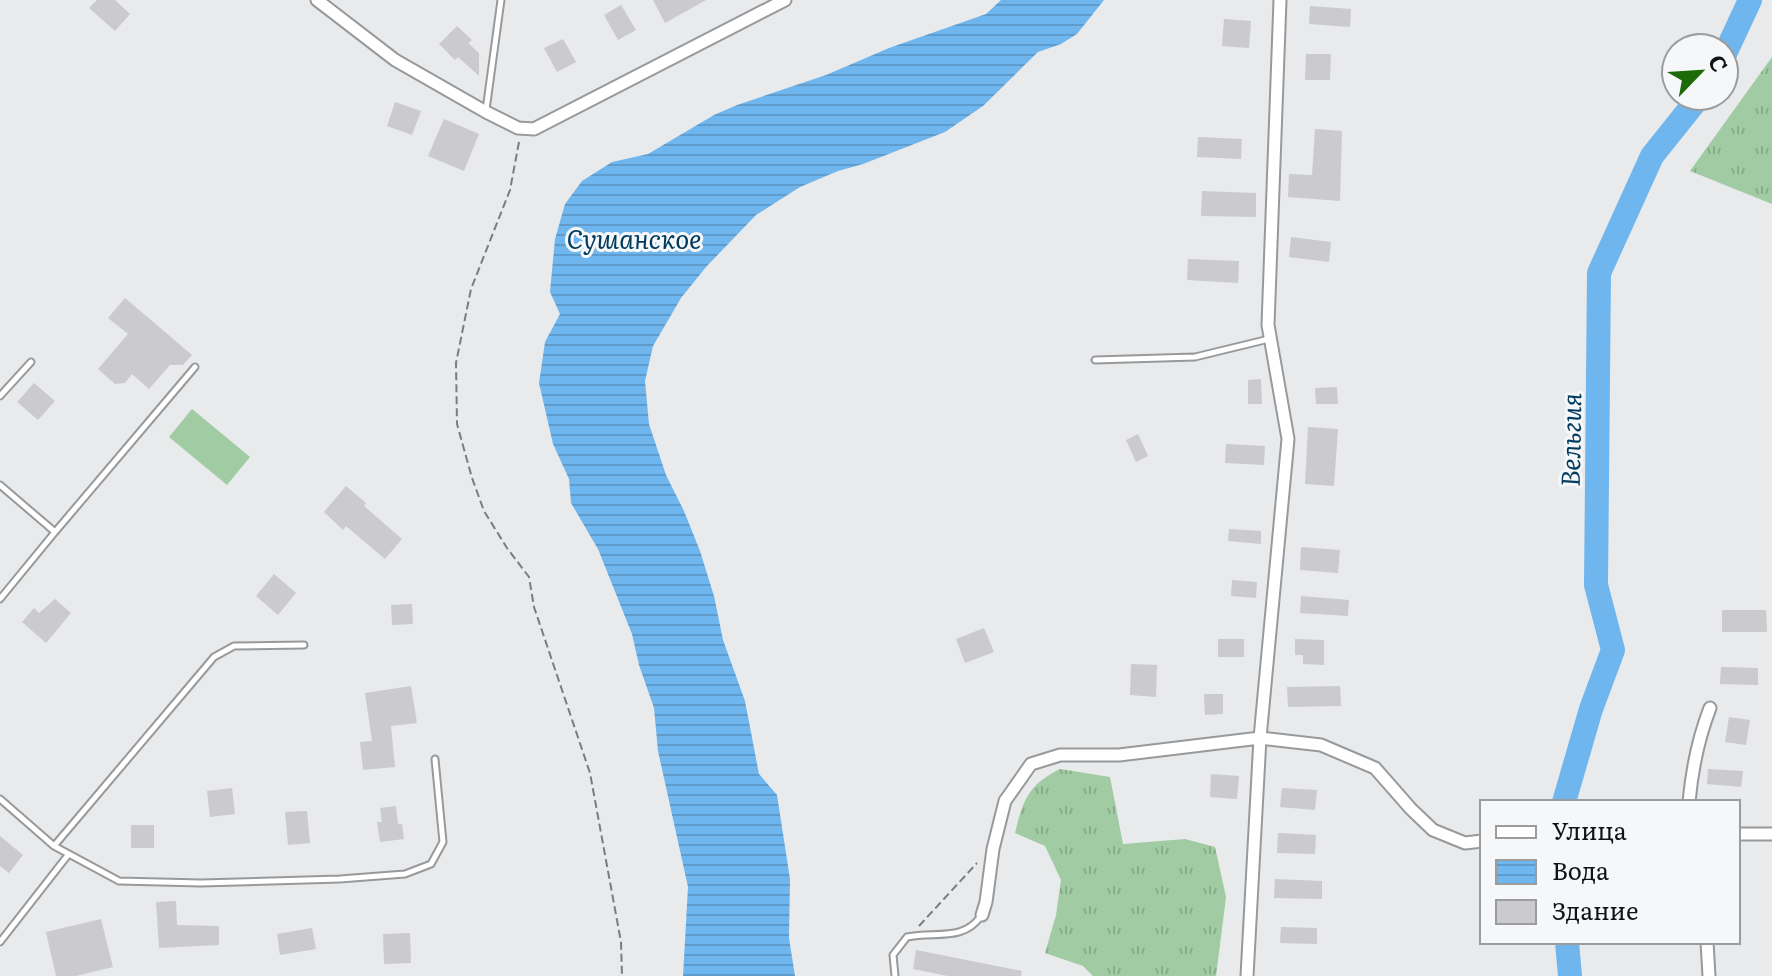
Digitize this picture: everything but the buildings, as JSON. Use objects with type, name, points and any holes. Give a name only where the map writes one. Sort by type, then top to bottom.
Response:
[{"type":"street","points":[[317,0],[395,60],[486,112],[520,128],[534,129],[785,0]]},
{"type":"street","points":[[1247,976],[1260,738],[1288,439],[1268,325],[1280,0]]},
{"type":"street","points":[[1689,800],[1700,733],[1710,708]]},
{"type":"street","points":[[982,915],[1005,801],[1031,764],[1060,755],[1119,755],[1260,738],[1321,745],[1375,768],[1433,830],[1465,843],[1480,841]]},
{"type":"street","points":[[1740,834],[1772,834]]},
{"type":"street","points":[[1707,944],[1709,976]]},
{"type":"lane","points":[[486,112],[501,0]]},
{"type":"lane","points":[[1095,360],[1195,357],[1270,339]]},
{"type":"lane","points":[[0,396],[31,362]]},
{"type":"lane","points":[[0,599],[195,367]]},
{"type":"lane","points":[[0,485],[55,532]]},
{"type":"lane","points":[[54,846],[214,657],[234,646],[304,645]]},
{"type":"lane","points":[[0,799],[54,846],[119,881],[216,883],[405,874],[431,864],[443,842],[435,759]]},
{"type":"lane","points":[[0,942],[68,855]]},
{"type":"lane","points":[[895,976],[893,955],[907,937],[955,934],[974,927],[982,915]]},
{"type":"path","points":[[520,128],[510,190],[471,289],[456,363],[457,424],[484,511],[529,577],[534,607],[590,773],[621,942],[622,976]]},
{"type":"path","points":[[907,937],[993,849]]},
{"type":"green space","points":[[1772,57],[1772,204],[1690,171],[1732,112],[1740,112],[1740,101]]},
{"type":"green space","points":[[192,409],[250,457],[227,485],[169,437]]},
{"type":"green space","points":[[1060,769],[1110,777],[1123,844],[1185,839],[1215,847],[1226,897],[1216,976],[1093,976],[1083,966],[1045,953],[1056,915],[1061,880],[1045,846],[1015,833],[1028,795],[1041,781]]},
{"type":"water","name":"Сушанское","points":[[1001,0],[1104,0],[1077,34],[1038,52],[983,106],[945,132],[800,187],[756,215],[681,298],[653,346],[645,381],[649,424],[666,475],[700,551],[723,640],[745,701],[759,774],[777,795],[790,879],[789,938],[795,976],[683,976],[688,887],[658,751],[654,708],[632,634],[598,549],[571,503],[569,479],[553,444],[539,383],[545,342],[560,314],[550,292],[555,239],[565,204],[582,181],[612,162],[648,154],[737,105],[986,14]]},
{"type":"waterway","name":"Вельгия","points":[[1735,32],[1750,0]]},
{"type":"waterway","name":"Вельгия","points":[[1565,800],[1591,709],[1613,650],[1596,585],[1599,273],[1652,156],[1687,112]]},
{"type":"waterway","name":"Вельгия","points":[[1567,944],[1570,976]]}]
